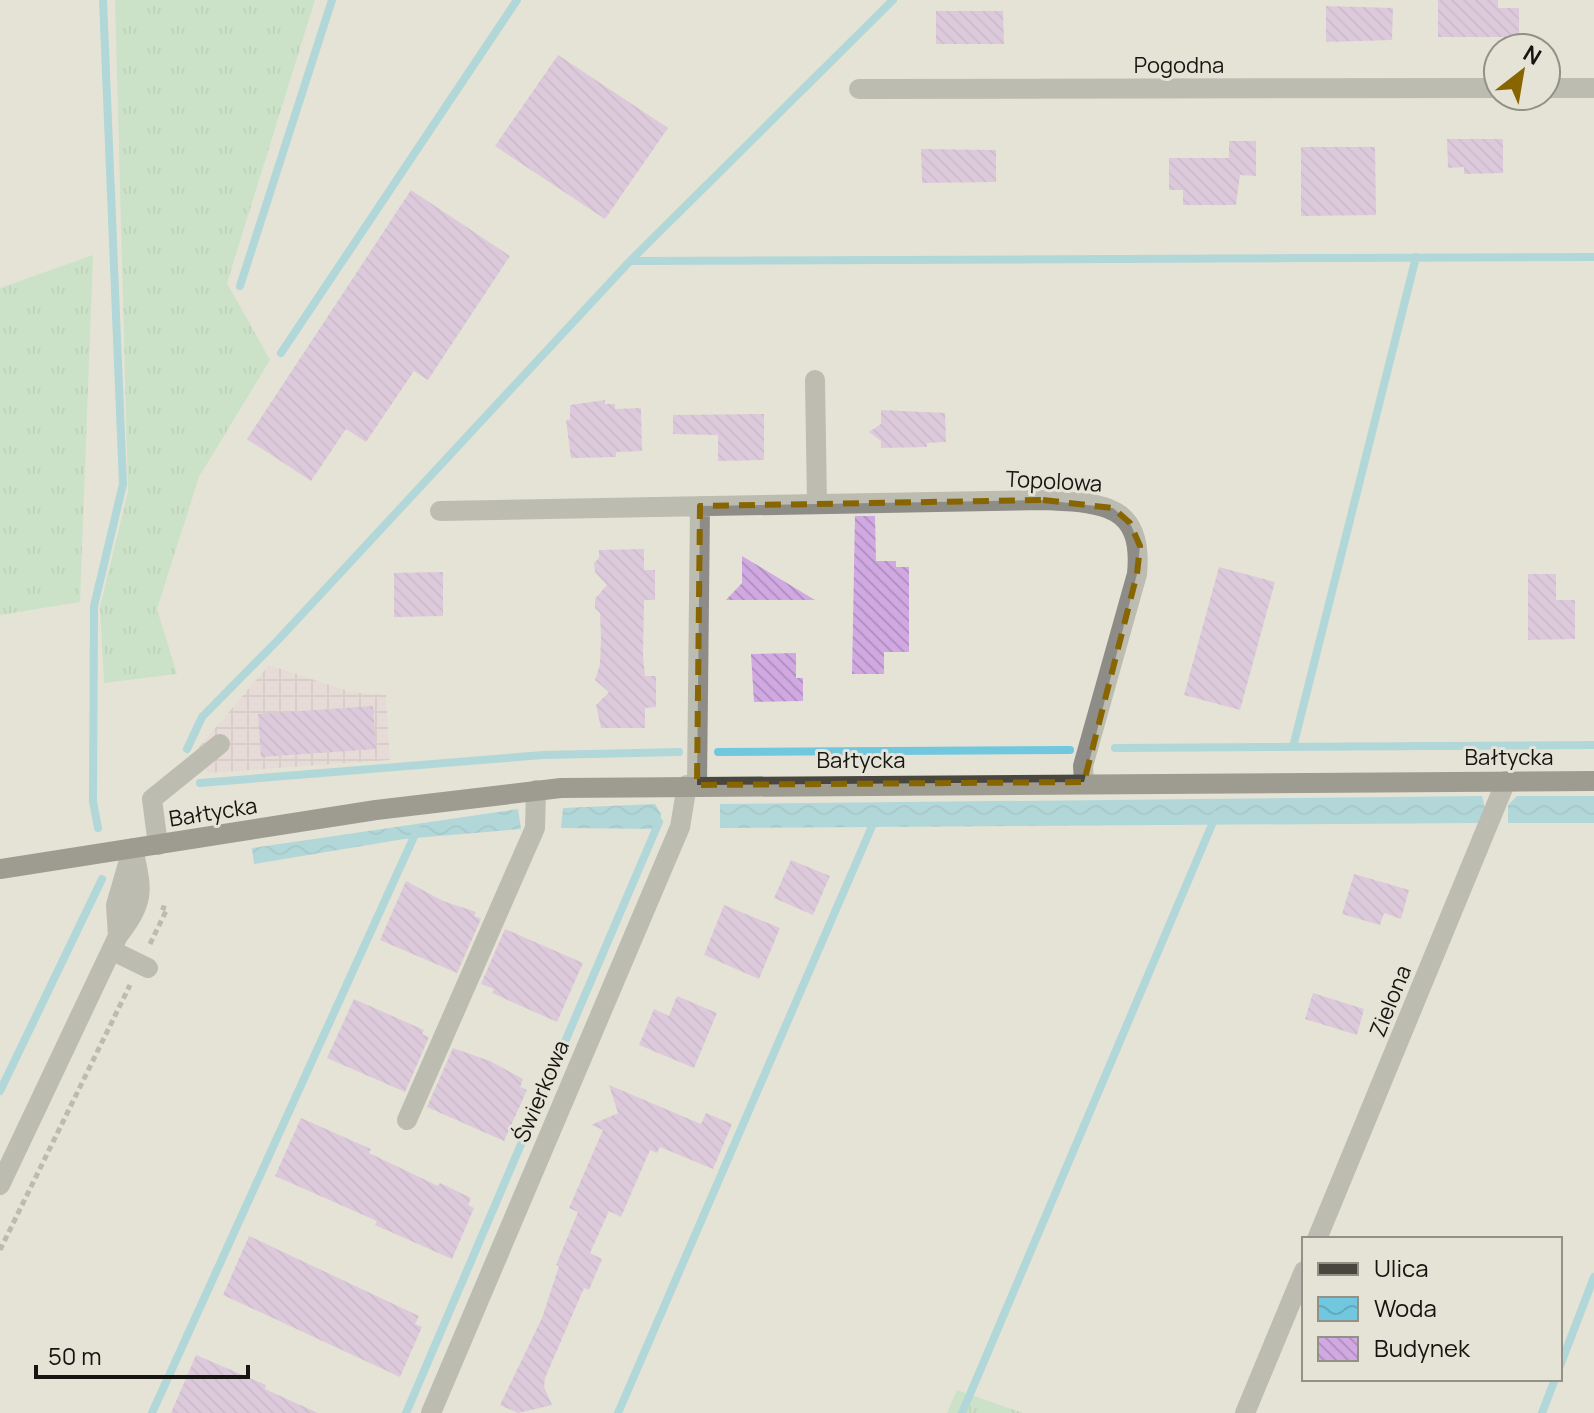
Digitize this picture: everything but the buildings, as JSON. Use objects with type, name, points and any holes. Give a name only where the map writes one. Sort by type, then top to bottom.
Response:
[{"type":"main road","name":"Bałtycka","points":[[0,869],[376,810],[536,790],[692,785],[1594,781]]},
{"type":"street","name":"Pogodna","points":[[859,89],[1482,88]]},
{"type":"street","points":[[1562,88],[1594,88]]},
{"type":"street","points":[[815,380],[817,504]]},
{"type":"street","name":"Topolowa","points":[[440,511],[1084,502],[1113,508],[1130,523],[1140,546],[1137,574],[1083,766],[1084,782]]},
{"type":"street","points":[[692,785],[700,506]]},
{"type":"street","points":[[158,845],[152,799],[220,744]]},
{"type":"street","name":"Zielona","points":[[1318,1237],[1506,781]]},
{"type":"street","name":"Świerkowa","points":[[431,1413],[680,827],[692,785]]},
{"type":"street","points":[[407,1120],[535,828],[536,790]]},
{"type":"street","points":[[0,1185],[116,943],[116,905],[133,848]]},
{"type":"street","points":[[116,943],[144,966]]},
{"type":"street","points":[[1245,1413],[1302,1276]]},
{"type":"path","points":[[0,1250],[144,966],[167,909],[159,907]]},
{"type":"highlighted area","points":[[1043,500],[1113,508],[1130,523],[1140,546],[1137,574],[1084,782],[697,785],[700,506]]},
{"type":"shaded area","points":[[269,665],[351,692],[386,695],[390,760],[208,773],[191,756]]},
{"type":"green space","points":[[115,0],[315,0],[227,283],[270,360],[199,477],[157,609],[177,674],[104,683],[100,607],[128,491]]},
{"type":"green space","points":[[93,255],[80,602],[0,615],[0,288]]},
{"type":"green space","points":[[957,1390],[1023,1413],[947,1413]]},
{"type":"water","points":[[1482,796],[1485,808],[1480,823],[720,828],[720,804]]},
{"type":"water","points":[[1517,796],[1594,796],[1594,823],[1508,823],[1508,805]]},
{"type":"water","points":[[655,804],[661,814],[660,829],[561,828],[563,808]]},
{"type":"water","points":[[518,809],[521,829],[404,839],[254,864],[252,848]]},
{"type":"waterway","points":[[98,828],[93,802],[94,606],[123,484],[103,0]]},
{"type":"waterway","points":[[240,286],[332,0]]},
{"type":"waterway","points":[[281,353],[517,0]]},
{"type":"waterway","points":[[187,749],[202,717],[278,640],[630,261],[893,0]]},
{"type":"waterway","points":[[1293,747],[1416,257]]},
{"type":"waterway","points":[[631,261],[1594,257]]},
{"type":"waterway","points":[[1115,748],[1594,745]]},
{"type":"waterway","points":[[718,752],[1070,750]]},
{"type":"waterway","points":[[200,783],[543,755],[679,752]]},
{"type":"waterway","points":[[962,1413],[1216,815]]},
{"type":"waterway","points":[[618,1413],[876,817]]},
{"type":"waterway","points":[[406,1413],[659,822]]},
{"type":"waterway","points":[[152,1413],[417,830]]},
{"type":"waterway","points":[[0,1091],[102,879]]},
{"type":"waterway","points":[[1562,1361],[1594,1277]]},
{"type":"waterway","points":[[1542,1413],[1554,1381]]}]
